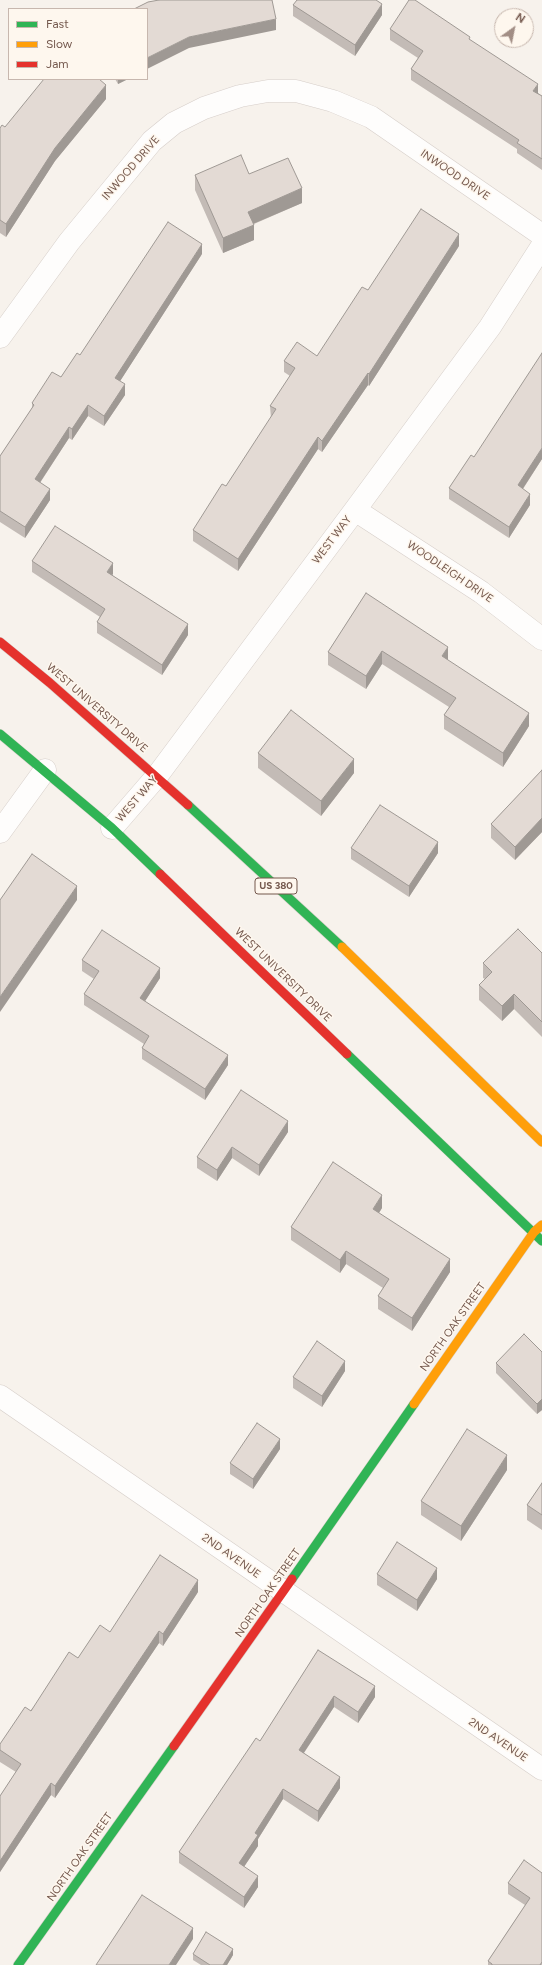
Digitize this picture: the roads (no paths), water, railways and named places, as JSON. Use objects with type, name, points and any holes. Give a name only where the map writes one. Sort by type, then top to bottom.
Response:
[{"type":"main road","name":"WEST UNIVERSITY DRIVE","points":[[0,642],[50,683],[157,776],[374,976],[542,1142]]},
{"type":"main road","name":"WEST UNIVERSITY DRIVE","points":[[0,734],[45,770],[112,828],[542,1241]]},
{"type":"main road","name":"NORTH OAK STREET","points":[[18,1965],[283,1592],[534,1232],[542,1225]]},
{"type":"street","name":"INWOOD DRIVE","points":[[0,337],[69,242],[152,140],[174,123],[204,108],[240,96],[268,91],[296,91],[333,101],[371,117],[542,235]]},
{"type":"street","name":"WEST WAY","points":[[112,828],[157,776],[355,510],[490,327],[542,246]]},
{"type":"street","name":"WOODLEIGH DRIVE","points":[[355,510],[481,592],[542,639]]},
{"type":"street","points":[[0,832],[45,770]]},
{"type":"street","name":"2ND AVENUE","points":[[0,1396],[542,1769]]}]
